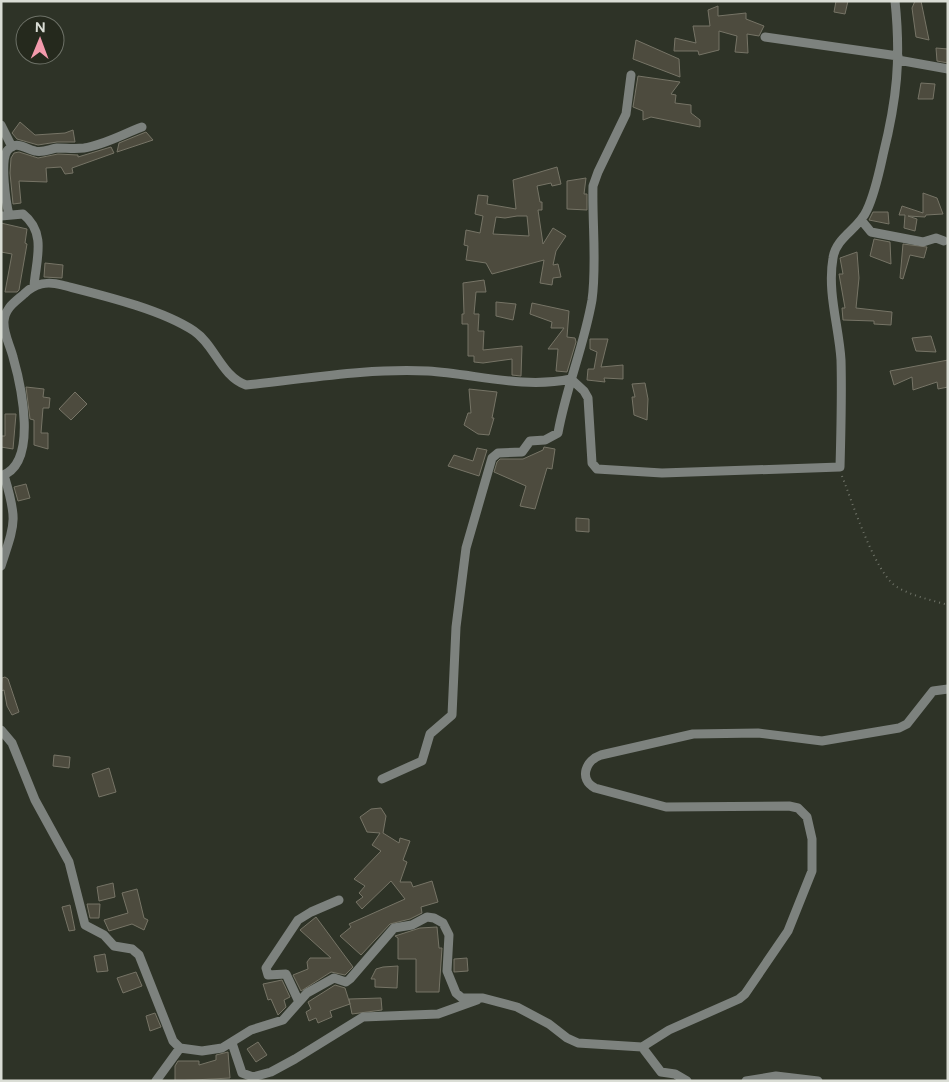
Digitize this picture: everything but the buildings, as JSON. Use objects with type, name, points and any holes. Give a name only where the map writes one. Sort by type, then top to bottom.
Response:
[{"type":"street","points":[[1,566],[13,534],[15,520],[2,476],[9,473],[18,462],[24,432],[18,378],[4,321],[10,306],[34,286],[50,283],[140,307],[180,324],[204,338],[237,382],[246,385],[360,372],[428,371],[507,381],[571,379],[584,391],[588,398],[592,463],[597,469],[662,473],[840,466],[841,359],[831,280],[832,259],[835,247],[840,240],[862,221],[872,198],[890,127],[897,89],[898,58],[895,1]]},
{"type":"street","points":[[766,37],[898,58],[948,69]]},
{"type":"street","points":[[382,779],[422,761],[430,734],[452,715],[456,627],[466,548],[492,458],[498,453],[522,452],[530,441],[546,440],[558,433],[564,400],[592,295],[593,186],[626,114],[631,75]]},
{"type":"street","points":[[1,125],[12,147]]},
{"type":"street","points":[[34,286],[39,244],[38,234],[34,225],[23,214],[5,215],[5,160],[8,150],[12,147],[23,145],[34,151],[43,152],[51,149],[86,148],[142,127]]},
{"type":"street","points":[[862,221],[871,232],[923,242],[936,238],[944,241]]},
{"type":"street","points":[[1,730],[12,743],[36,800],[70,862],[85,925],[104,935],[114,946],[132,949],[139,955],[173,1041],[180,1048],[202,1051],[222,1048],[251,1030],[283,1020],[314,988],[334,978],[346,982],[364,965],[394,928],[412,925],[427,917],[438,920],[447,928],[449,935],[447,971],[456,994],[462,998],[483,998],[517,1006],[578,1043],[642,1047],[669,1030],[739,999],[745,994],[788,931],[812,871],[811,832],[807,817],[794,806],[671,808],[595,788],[591,786],[586,778],[586,768],[591,760],[601,755],[693,734],[758,733],[822,741],[899,728],[907,724],[933,691],[948,689]]},
{"type":"street","points":[[299,1002],[286,974],[268,975],[266,968],[298,920],[339,900]]},
{"type":"street","points":[[232,1042],[242,1073],[253,1077],[271,1072],[295,1060],[363,1017],[438,1014],[483,998]]},
{"type":"street","points":[[642,1047],[660,1072],[675,1074],[687,1081]]},
{"type":"street","points":[[156,1081],[180,1048]]},
{"type":"street","points":[[746,1081],[776,1076],[818,1081]]},
{"type":"path","points":[[840,466],[869,543],[888,580],[905,591],[948,605]]}]
